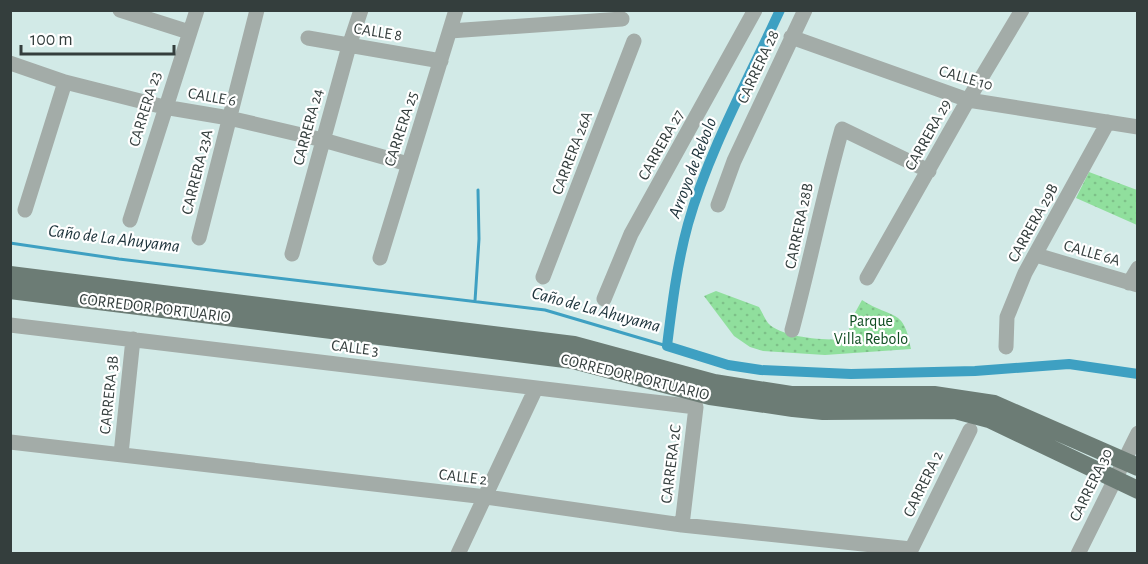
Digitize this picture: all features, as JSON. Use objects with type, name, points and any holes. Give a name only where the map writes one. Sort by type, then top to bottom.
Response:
[{"type":"main road","name":"CORREDOR PORTUARIO","points":[[10,275],[574,345],[703,394],[934,395],[977,400],[994,404],[1131,463]]},
{"type":"main road","name":"CORREDOR PORTUARIO","points":[[10,290],[573,360],[703,394],[823,411],[955,410],[989,419],[1137,490]]},
{"type":"street","points":[[120,10],[189,32]]},
{"type":"street","name":"CARRERA 23","points":[[130,220],[164,107],[197,10]]},
{"type":"street","name":"CARRERA 23A","points":[[199,238],[257,10]]},
{"type":"street","name":"CARRERA 24","points":[[292,254],[361,10]]},
{"type":"street","name":"CARRERA 25","points":[[380,258],[456,10]]},
{"type":"street","points":[[519,26],[527,10]]},
{"type":"street","name":"CARRERA 27","points":[[604,299],[631,234],[755,10]]},
{"type":"street","name":"CARRERA 28","points":[[718,206],[734,161],[805,10]]},
{"type":"street","name":"CARRERA 29","points":[[867,278],[1022,10]]},
{"type":"street","points":[[450,31],[622,19]]},
{"type":"street","name":"CALLE 10","points":[[791,37],[968,100],[1137,127]]},
{"type":"street","name":"CALLE 8","points":[[308,38],[441,60]]},
{"type":"street","name":"CARRERA 26A","points":[[543,277],[634,41]]},
{"type":"street","name":"CALLE 6","points":[[10,63],[65,82],[164,107],[229,118],[323,140],[408,164]]},
{"type":"street","points":[[25,210],[65,82]]},
{"type":"street","name":"CARRERA 29B","points":[[1006,347],[1007,317],[1036,255],[1108,122]]},
{"type":"street","name":"CARRERA 28B","points":[[792,330],[842,129],[929,171]]},
{"type":"street","name":"CALLE 6A","points":[[1036,255],[1133,284]]},
{"type":"street","points":[[1133,284],[1137,268]]},
{"type":"street","name":"CALLE 3","points":[[10,325],[536,388],[703,394]]},
{"type":"street","name":"CARRERA 3B","points":[[121,454],[133,339]]},
{"type":"street","points":[[458,554],[536,388]]},
{"type":"street","name":"CARRERA 2C","points":[[682,525],[703,394]]},
{"type":"street","name":"CARRERA 2","points":[[910,551],[970,430]]},
{"type":"street","name":"CARRERA 30","points":[[1078,554],[1114,479],[1131,463],[1137,433]]},
{"type":"street","name":"CALLE 2","points":[[10,442],[486,497],[682,525],[910,551]]},
{"type":"green space","points":[[1089,172],[1137,190],[1137,225],[1076,198]]},
{"type":"green space","name":"Parque Villa Rebolo","points":[[716,291],[759,307],[768,323],[774,328],[794,335],[818,339],[847,339],[851,320],[862,300],[901,320],[905,326],[911,349],[825,355],[763,351],[750,347],[734,336],[704,296]]},
{"type":"waterway","name":"Caño de La Ahuyama","points":[[780,10],[718,142],[697,196],[681,254],[667,346],[728,365],[761,370],[851,374],[975,371],[1069,364],[1138,374]]},
{"type":"waterway","points":[[475,301],[479,239],[478,190]]},
{"type":"waterway","name":"Caño de La Ahuyama","points":[[10,243],[119,259],[545,310],[667,346]]},
{"type":"waterway","name":"Caño de La Ahuyama","points":[[1134,373],[1138,369]]},
{"type":"water label","name":"Arroyo de Rebolo","points":[[693,168]]}]
